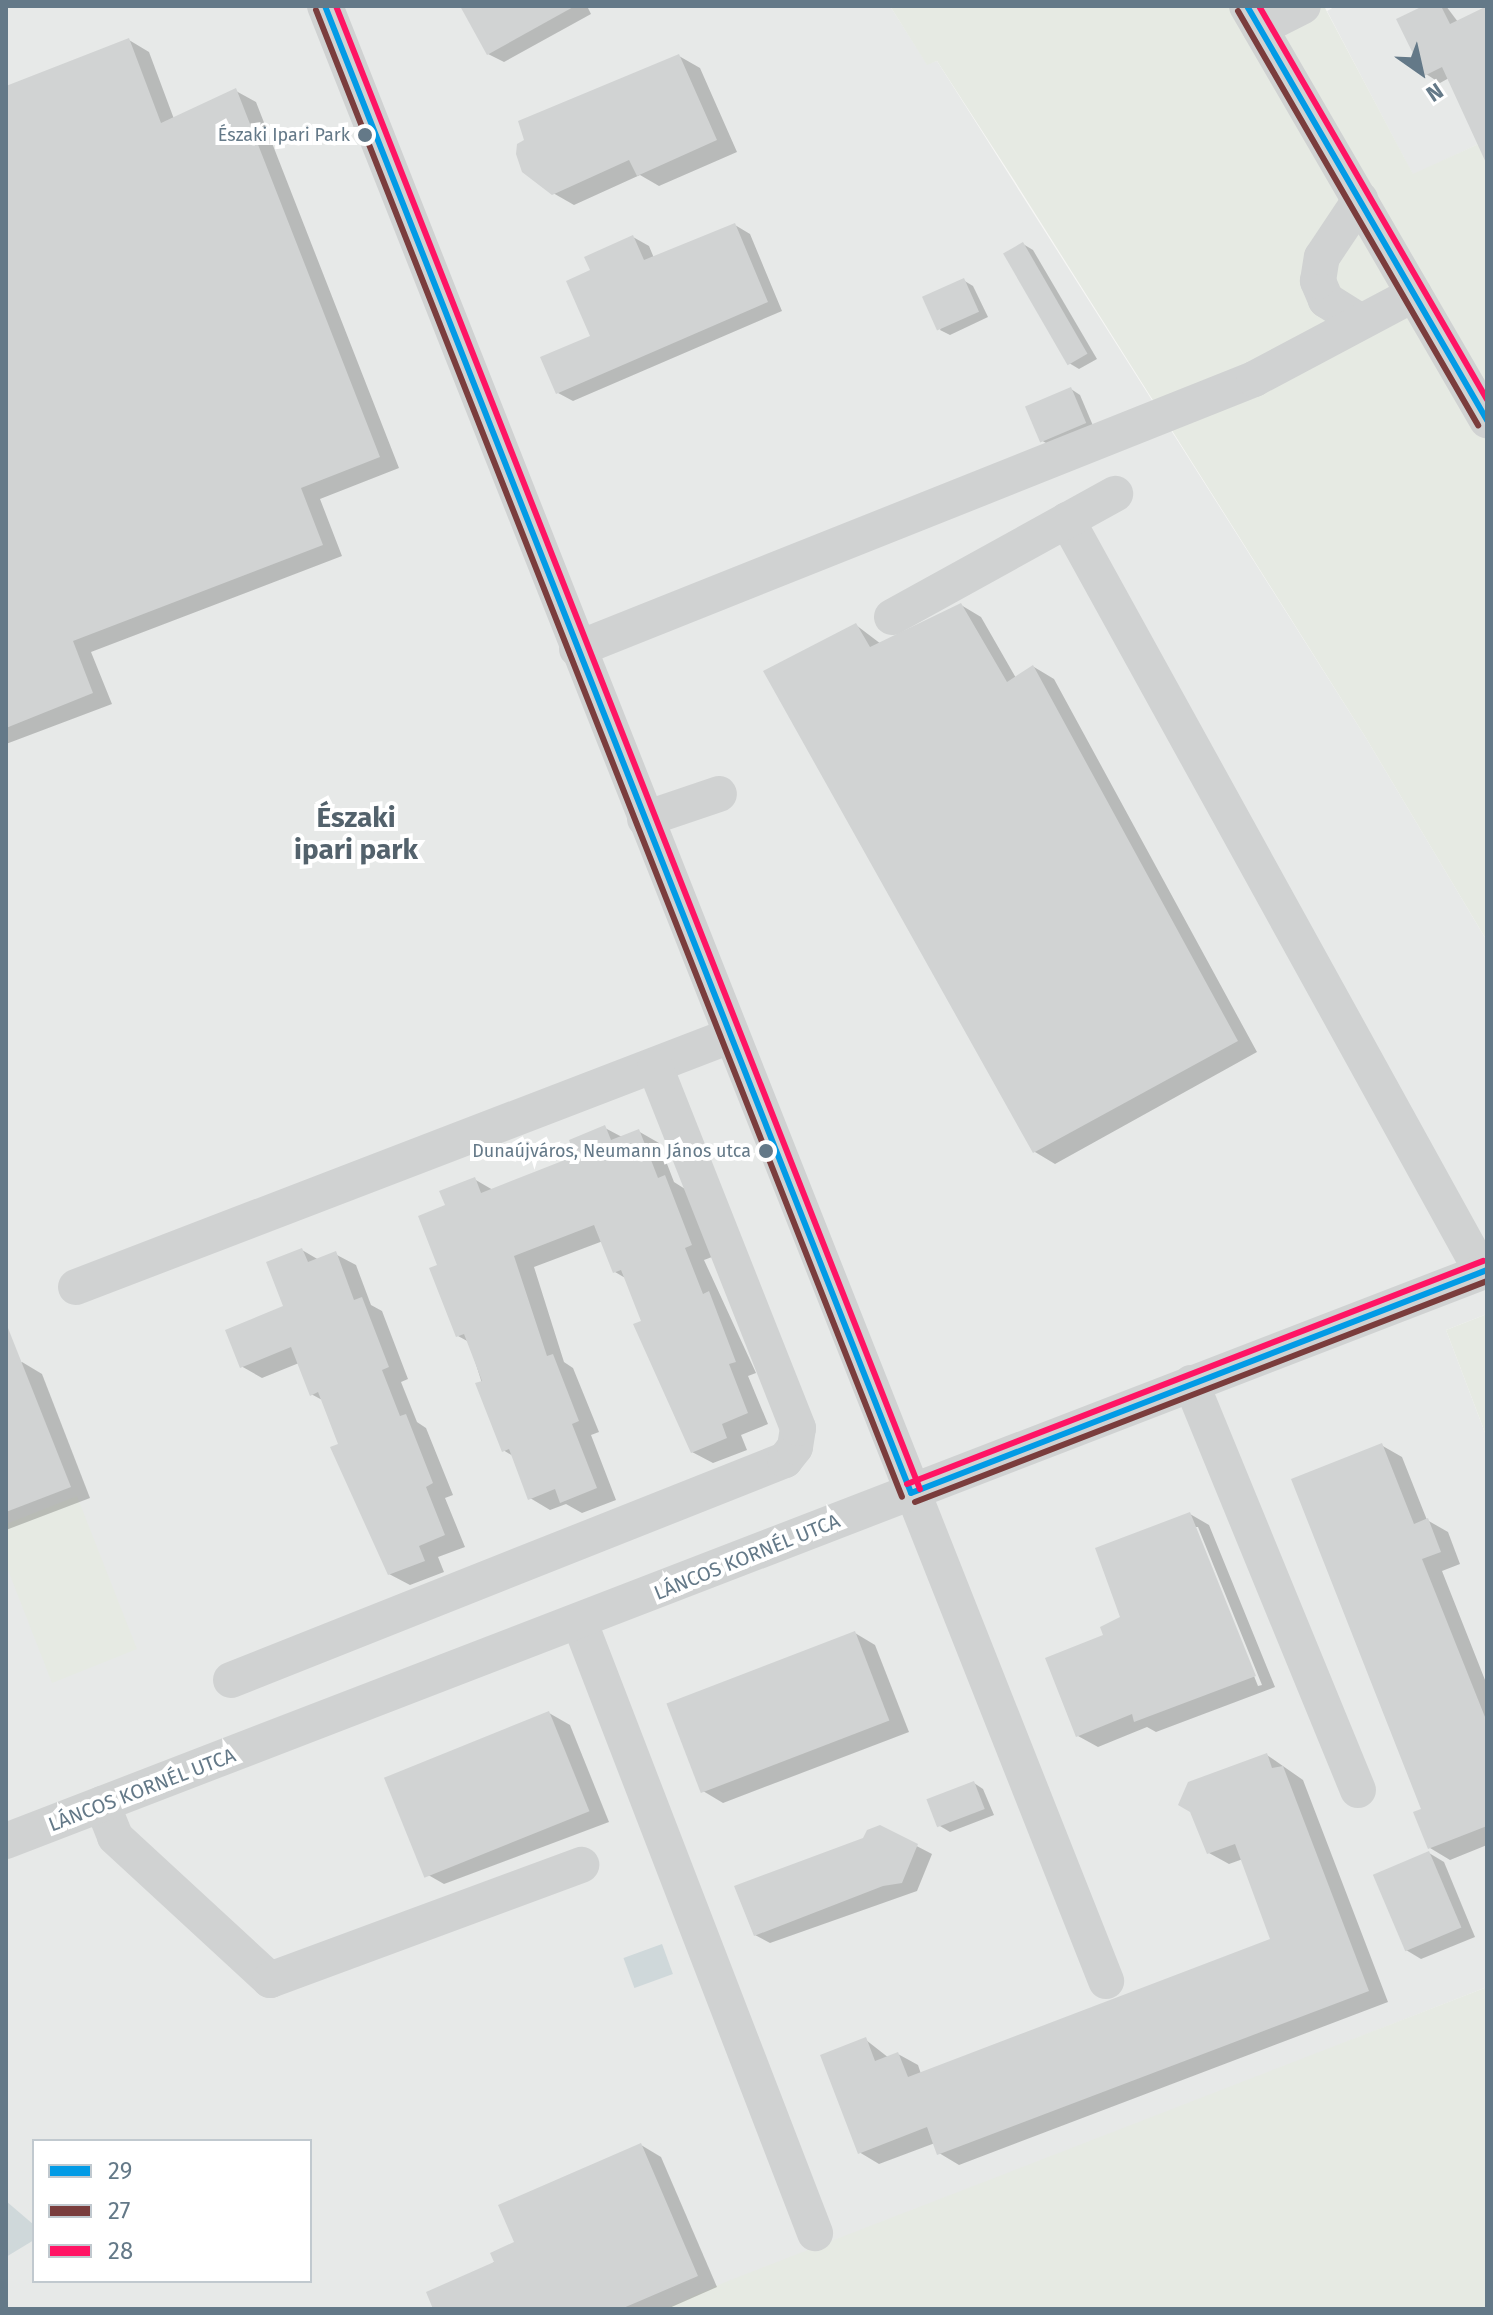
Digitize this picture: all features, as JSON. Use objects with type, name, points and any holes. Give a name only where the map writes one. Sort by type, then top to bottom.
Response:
[{"type":"street","points":[[325,6],[1067,1890],[1106,1981]]},
{"type":"street","points":[[1303,6],[1254,17],[1487,420]]},
{"type":"street","points":[[1358,320],[1326,300],[1318,281],[1322,257],[1360,200]]},
{"type":"street","points":[[577,649],[1254,379],[1358,320],[1414,294]]},
{"type":"street","points":[[892,617],[1115,494]]},
{"type":"street","points":[[1067,520],[1485,1271]]},
{"type":"street","points":[[645,819],[719,794]]},
{"type":"street","points":[[76,1287],[730,1036]]},
{"type":"street","points":[[231,1680],[785,1460],[795,1447],[798,1428],[655,1067]]},
{"type":"street","name":"LÁNCOS KORNÉL UTCA","points":[[6,1841],[580,1623],[1485,1271]]},
{"type":"street","points":[[1191,1383],[1358,1790]]},
{"type":"street","points":[[580,1623],[815,2233]]},
{"type":"street","points":[[102,1804],[115,1837],[270,1980],[581,1865]]},
{"type":"shaded area","points":[[6,6],[890,6],[927,64],[937,61],[1366,738],[1487,941],[1487,1314],[1446,1330],[1487,1438],[1487,1987],[664,2309],[6,2309]]},
{"type":"shaded area","points":[[890,6],[1324,6],[1413,174],[1487,140],[1487,941],[1366,738],[1014,180],[937,61],[927,65]]},
{"type":"shaded area","points":[[1336,6],[1487,6],[1487,140],[1413,175],[1327,11]]},
{"type":"shaded area","points":[[1487,1314],[1487,1438],[1446,1330]]},
{"type":"shaded area","points":[[77,1496],[137,1649],[52,1683],[6,1565],[6,1524]]},
{"type":"shaded area","points":[[662,1944],[673,1974],[634,1988],[623,1958]]},
{"type":"shaded area","points":[[1487,1987],[1487,2309],[664,2309],[728,2281]]},
{"type":"shaded area","points":[[6,2201],[32,2223],[32,2241],[6,2257]]},
{"type":"building","points":[[460,6],[575,6],[487,55]]},
{"type":"building","points":[[1423,6],[1441,6],[1450,24],[1487,6],[1487,165],[1442,67],[1424,76],[1396,19]]},
{"type":"building","points":[[129,38],[161,123],[236,88],[380,457],[301,488],[323,545],[73,641],[93,693],[6,728],[6,86]]},
{"type":"building","points":[[679,54],[717,140],[637,176],[629,160],[552,195],[522,172],[516,154],[517,144],[524,140],[518,121]]},
{"type":"building","points":[[735,223],[768,302],[556,394],[540,357],[590,336],[566,281],[590,270],[584,257],[633,235],[644,260]]},
{"type":"building","points":[[1023,242],[1088,354],[1068,365],[1003,254]]},
{"type":"building","points":[[964,278],[979,312],[937,331],[922,297]]},
{"type":"building","points":[[1071,387],[1086,423],[1040,442],[1025,407]]},
{"type":"building","points":[[961,603],[1007,682],[1033,665],[1238,1041],[1033,1153],[763,671],[856,623],[870,647]]},
{"type":"building","points":[[605,1125],[611,1140],[639,1129],[658,1178],[665,1175],[692,1245],[685,1248],[703,1294],[709,1291],[736,1362],[729,1364],[748,1413],[722,1424],[727,1438],[691,1453],[633,1324],[641,1321],[621,1270],[613,1273],[594,1225],[514,1256],[547,1356],[553,1354],[579,1421],[572,1424],[597,1488],[560,1503],[555,1489],[528,1500],[509,1449],[502,1452],[475,1383],[482,1381],[464,1334],[456,1337],[429,1268],[437,1265],[418,1216],[445,1205],[439,1191],[475,1177],[481,1193],[575,1156],[569,1140]]},
{"type":"building","points":[[302,1248],[308,1262],[336,1251],[354,1300],[362,1297],[389,1367],[382,1370],[400,1416],[406,1414],[433,1483],[426,1487],[445,1535],[419,1546],[425,1561],[388,1575],[330,1447],[338,1444],[318,1392],[310,1396],[291,1347],[240,1368],[225,1330],[283,1306],[266,1262]]},
{"type":"building","points":[[6,1323],[71,1487],[6,1512]]},
{"type":"building","points":[[1382,1443],[1414,1524],[1428,1518],[1441,1552],[1422,1559],[1487,1722],[1487,1826],[1428,1849],[1413,1812],[1421,1809],[1291,1479]]},
{"type":"building","points":[[1190,1512],[1256,1676],[1134,1722],[1132,1714],[1076,1737],[1045,1658],[1103,1635],[1100,1627],[1120,1617],[1095,1548]]},
{"type":"building","points":[[855,1631],[889,1721],[701,1793],[666,1703]]},
{"type":"building","points":[[549,1711],[589,1811],[424,1878],[384,1778]]},
{"type":"building","points":[[1267,1753],[1272,1768],[1283,1766],[1369,1991],[937,2155],[927,2127],[858,2154],[820,2055],[866,2037],[875,2061],[898,2052],[908,2077],[1270,1939],[1235,1844],[1207,1854],[1190,1812],[1178,1805],[1188,1782]]},
{"type":"building","points":[[974,1781],[985,1809],[937,1827],[926,1799]]},
{"type":"building","points":[[880,1825],[918,1844],[902,1883],[883,1886],[754,1936],[734,1886],[863,1838],[867,1830]]},
{"type":"building","points":[[1429,1851],[1461,1927],[1405,1951],[1373,1875]]},
{"type":"building","points":[[641,2143],[698,2276],[621,2309],[433,2309],[426,2292],[494,2262],[490,2253],[514,2242],[498,2205]]},
{"type":"transit line","name":"29","points":[[325,6],[911,1493]]},
{"type":"transit line","name":"28","points":[[336,6],[920,1489]]},
{"type":"transit line","name":"29","points":[[1247,6],[1487,420]]},
{"type":"transit line","name":"28","points":[[1259,6],[1487,400]]},
{"type":"transit line","name":"27","points":[[316,10],[902,1497]]},
{"type":"transit line","name":"27","points":[[1238,11],[1478,425]]},
{"type":"transit line","name":"28","points":[[907,1484],[1483,1261]]},
{"type":"transit line","name":"29","points":[[911,1493],[1487,1270]]},
{"type":"transit line","name":"27","points":[[915,1502],[1487,1281]]},
{"type":"place","name":"Északi Ipari Park","points":[[365,135]]},
{"type":"place","name":"Dunaújváros, Neumann János utca","points":[[766,1151]]},
{"type":"district","name":"Északi ipari park","points":[[356,834]]}]
